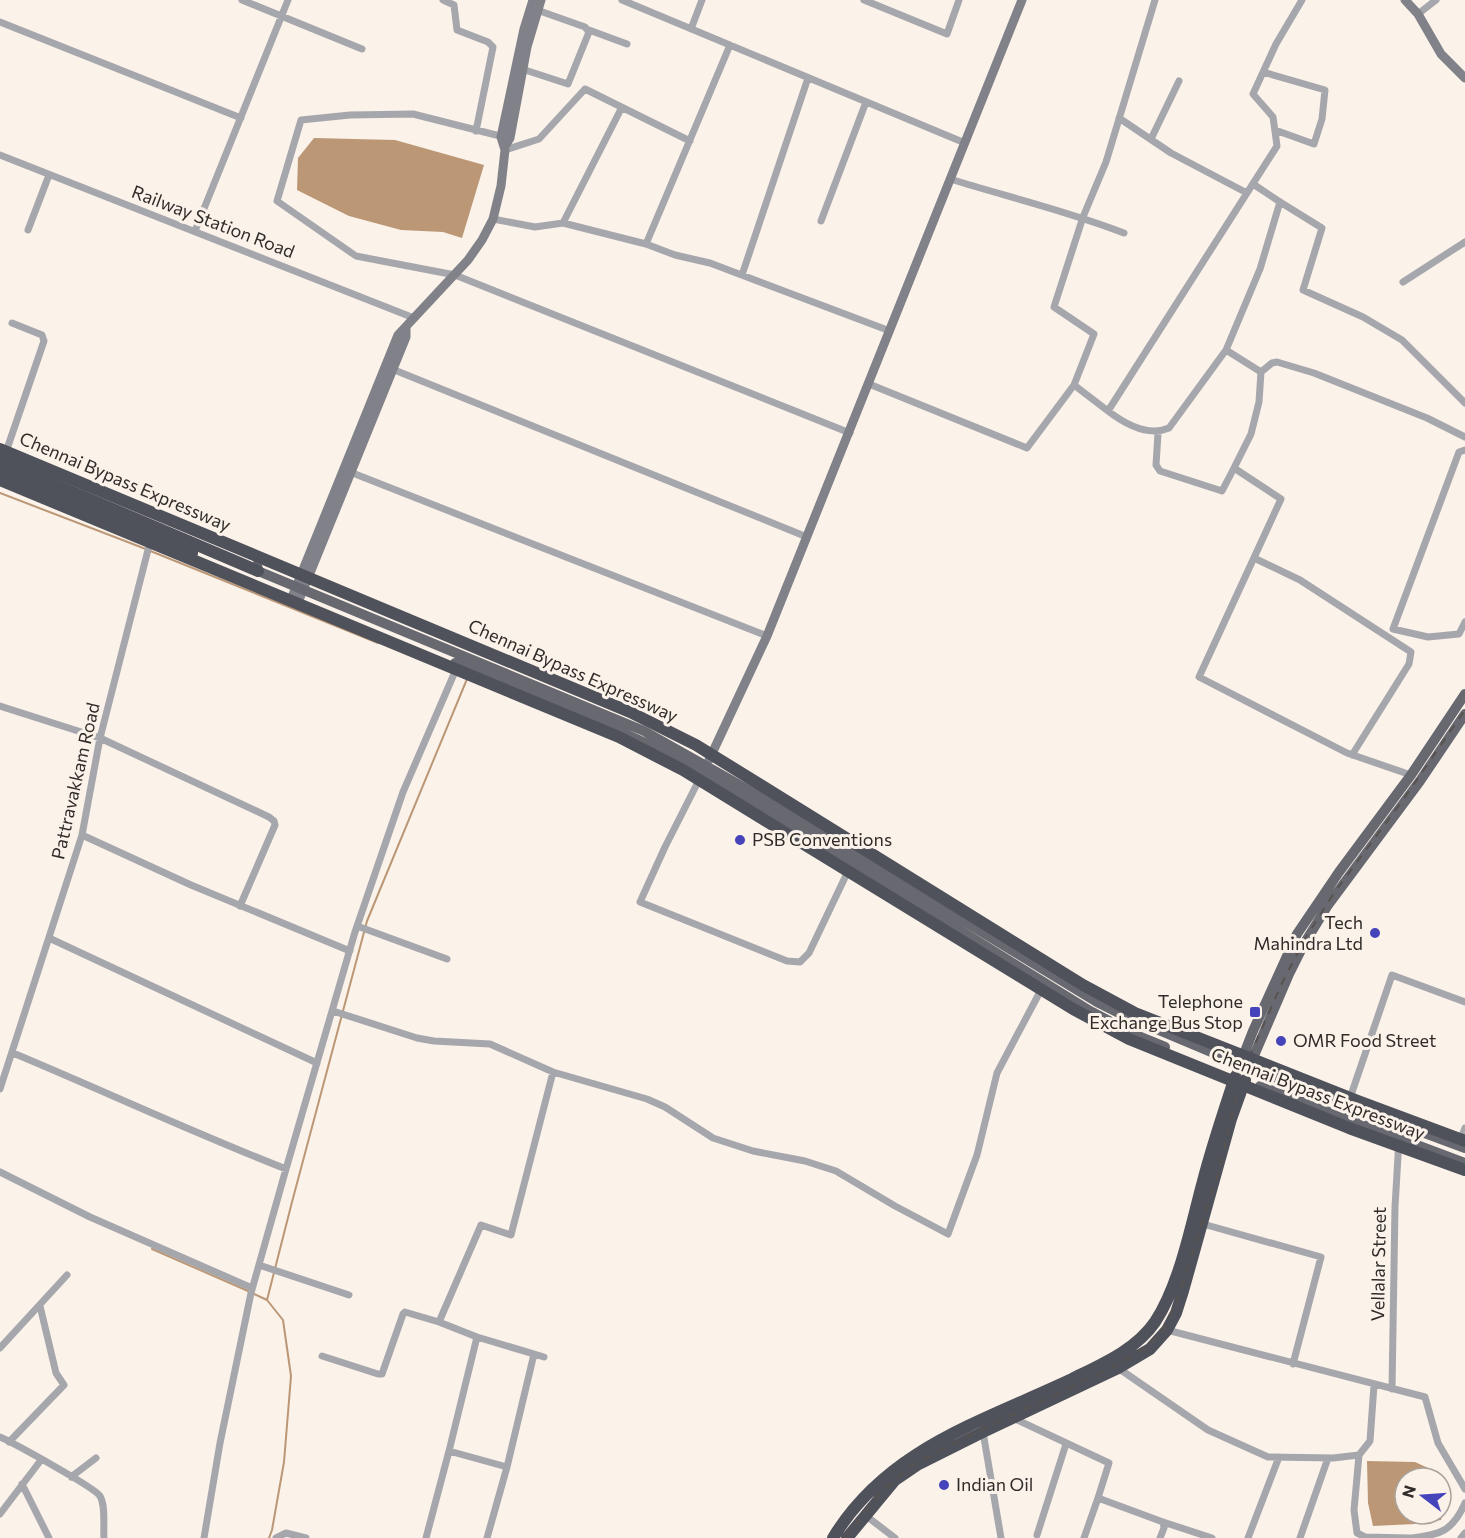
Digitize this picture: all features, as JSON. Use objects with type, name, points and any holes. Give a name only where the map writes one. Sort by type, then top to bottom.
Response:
[{"type":"highway","name":"Chennai Bypass Expressway","points":[[2,448],[630,712],[696,745],[1113,1002],[1135,1013],[1463,1145]]},
{"type":"highway","points":[[0,460],[255,575]]},
{"type":"highway","points":[[0,471],[255,575]]},
{"type":"highway","name":"Chennai Bypass Expressway","points":[[0,481],[619,737],[683,770],[1073,1009],[1129,1039],[1349,1128],[1465,1170]]},
{"type":"highway","points":[[847,1538],[896,1480],[911,1470],[983,1432],[1118,1368],[1150,1349],[1167,1330],[1176,1313],[1203,1224],[1240,1079]]},
{"type":"highway","points":[[833,1538],[846,1516],[899,1464],[939,1440],[996,1412],[1035,1397],[1122,1353],[1154,1323],[1165,1304],[1183,1255],[1214,1139],[1240,1079]]},
{"type":"main road","points":[[298,593],[398,336],[455,275],[482,240],[493,219],[501,186],[505,143],[524,29],[533,0]]},
{"type":"main road","points":[[505,143],[541,0]]},
{"type":"main road","points":[[704,769],[767,636],[1022,0]]},
{"type":"main road","points":[[1405,0],[1418,14],[1441,54],[1465,78]]},
{"type":"main road","points":[[298,593],[406,337],[405,328]]},
{"type":"main road","points":[[2,448],[254,552],[255,575]]},
{"type":"main road","points":[[0,481],[149,549],[241,585],[255,575]]},
{"type":"main road","points":[[255,575],[457,667],[644,731],[1045,983],[1138,1036],[1240,1079],[1465,1163]]},
{"type":"main road","points":[[1375,832],[1465,694]]},
{"type":"main road","points":[[1240,1079],[1297,934],[1465,714]]},
{"type":"main road","points":[[704,769],[1097,1002],[1123,1015],[1244,1066],[1402,1126],[1463,1145]]},
{"type":"street","points":[[242,0],[362,49]]},
{"type":"street","points":[[195,231],[288,0]]},
{"type":"street","points":[[443,0],[454,5],[457,30],[488,42],[493,47],[476,131]]},
{"type":"street","points":[[622,0],[964,142]]},
{"type":"street","points":[[692,29],[702,0]]},
{"type":"street","points":[[864,0],[947,34],[959,0]]},
{"type":"street","points":[[869,384],[1027,448],[1074,385],[1095,334],[1054,307],[1083,217],[1106,162],[1155,0]]},
{"type":"street","points":[[1108,411],[1277,146],[1273,117],[1253,94],[1276,44],[1302,0]]},
{"type":"street","points":[[1418,14],[1436,0]]},
{"type":"street","points":[[537,10],[627,44]]},
{"type":"street","points":[[0,22],[241,118]]},
{"type":"street","points":[[522,69],[567,84],[589,30]]},
{"type":"street","points":[[646,244],[730,45]]},
{"type":"street","points":[[1263,72],[1325,90],[1322,119],[1314,144],[1275,130]]},
{"type":"street","points":[[742,275],[808,78]]},
{"type":"street","points":[[1150,139],[1179,81]]},
{"type":"street","points":[[690,141],[585,89],[539,139],[505,143],[476,131],[412,114],[350,115],[302,120],[277,201],[356,256],[455,275],[850,433]]},
{"type":"street","points":[[821,221],[866,102]]},
{"type":"street","points":[[563,223],[622,107]]},
{"type":"street","points":[[1119,118],[1171,153],[1247,193]]},
{"type":"street","name":"Railway Station Road","points":[[0,155],[414,318]]},
{"type":"street","points":[[28,230],[49,175]]},
{"type":"street","points":[[950,179],[1083,217],[1124,233]]},
{"type":"street","points":[[1253,184],[1322,225],[1303,290],[1363,317],[1402,340],[1465,404]]},
{"type":"street","points":[[1074,385],[1124,423],[1158,433],[1169,428],[1226,350],[1260,269],[1280,202]]},
{"type":"street","points":[[493,219],[536,227],[563,223],[646,244],[675,255],[710,263],[890,331]]},
{"type":"street","points":[[1403,282],[1465,242]]},
{"type":"street","points":[[2,448],[44,341],[42,335],[12,323]]},
{"type":"street","points":[[1226,350],[1262,372]]},
{"type":"street","points":[[1158,433],[1156,465],[1160,471],[1222,491],[1251,434],[1259,402],[1262,372],[1272,363],[1277,362],[1314,373],[1427,418],[1465,437]]},
{"type":"street","points":[[392,369],[807,537]]},
{"type":"street","points":[[1465,450],[1459,452],[1393,629],[1428,637],[1459,634],[1465,622]]},
{"type":"street","points":[[1234,468],[1281,499],[1199,677],[1353,755],[1411,775]]},
{"type":"street","points":[[350,472],[767,636]]},
{"type":"street","name":"Pattravakkam Road","points":[[0,1089],[82,835],[100,738],[149,549]]},
{"type":"street","points":[[1254,558],[1300,580],[1412,652],[1409,664],[1353,755]]},
{"type":"street","points":[[205,1538],[220,1443],[252,1288],[286,1169],[317,1063],[339,1013],[357,926],[402,792],[457,667]]},
{"type":"street","points":[[0,706],[100,738],[274,821],[275,825],[240,906]]},
{"type":"street","points":[[704,769],[640,902],[787,961],[800,962],[809,953],[852,863]]},
{"type":"street","points":[[82,835],[240,906],[350,951]]},
{"type":"street","points":[[357,926],[447,959]]},
{"type":"street","points":[[49,938],[317,1063]]},
{"type":"street","points":[[1347,1105],[1392,975],[1465,1002]]},
{"type":"street","points":[[339,1013],[417,1038],[490,1044],[553,1072],[647,1099],[665,1107],[713,1138],[753,1151],[828,1168],[948,1234],[976,1155],[997,1073],[1045,983]]},
{"type":"street","points":[[13,1053],[286,1169]]},
{"type":"street","points":[[439,1323],[481,1225],[511,1235],[553,1072]]},
{"type":"street","name":"Vellalar Street","points":[[1392,1389],[1399,1138],[1402,1126]]},
{"type":"street","points":[[1463,1145],[1465,1128]]},
{"type":"street","points":[[0,1172],[90,1217],[252,1288]]},
{"type":"street","points":[[1203,1224],[1321,1257],[1293,1364]]},
{"type":"street","points":[[259,1265],[349,1295]]},
{"type":"street","points":[[0,1348],[67,1275]]},
{"type":"street","points":[[9,1442],[64,1384],[56,1373],[40,1306]]},
{"type":"street","points":[[322,1356],[382,1374],[405,1312],[544,1358]]},
{"type":"street","points":[[1167,1330],[1425,1397],[1438,1443],[1465,1489]]},
{"type":"street","points":[[426,1538],[477,1337]]},
{"type":"street","points":[[487,1538],[507,1467],[534,1354]]},
{"type":"street","points":[[1118,1368],[1208,1430],[1268,1456],[1328,1458],[1359,1455]]},
{"type":"street","points":[[1374,1385],[1370,1441],[1359,1455],[1354,1510],[1357,1533],[1365,1537],[1431,1536],[1449,1528],[1458,1519],[1465,1503]]},
{"type":"street","points":[[1013,1418],[1109,1463],[1084,1538]]},
{"type":"street","points":[[983,1432],[1001,1538]]},
{"type":"street","points":[[0,1437],[71,1477],[100,1497],[104,1538]]},
{"type":"street","points":[[1037,1535],[1066,1444]]},
{"type":"street","points":[[449,1451],[507,1467]]},
{"type":"street","points":[[1248,1538],[1279,1457]]},
{"type":"street","points":[[71,1477],[96,1458]]},
{"type":"street","points":[[1300,1538],[1328,1458]]},
{"type":"street","points":[[0,1514],[41,1460]]},
{"type":"street","points":[[22,1484],[50,1538]]},
{"type":"street","points":[[1098,1498],[1203,1537],[1212,1538]]},
{"type":"street","points":[[865,1515],[896,1538]]},
{"type":"street","points":[[1160,1538],[1164,1528],[1163,1522]]},
{"type":"street","points":[[276,1538],[286,1533],[306,1538]]},
{"type":"street","points":[[1461,1538],[1465,1533]]},
{"type":"shaded area","points":[[314,138],[395,140],[484,165],[462,238],[443,232],[401,230],[349,216],[297,190],[298,158]]},
{"type":"shaded area","points":[[1367,1461],[1415,1462],[1424,1466],[1393,1466],[1393,1525],[1373,1526],[1368,1503]]},
{"type":"waterway","points":[[0,493],[378,643]]},
{"type":"waterway","points":[[267,1300],[367,921],[467,679]]},
{"type":"waterway","points":[[152,1249],[248,1291]]},
{"type":"waterway","points":[[254,1294],[267,1300],[283,1320],[291,1376],[284,1462],[269,1538]]},
{"type":"railway","points":[[845,1538],[878,1496],[909,1467],[964,1438],[1119,1364],[1147,1347],[1165,1327],[1176,1303],[1219,1172],[1236,1097],[1251,1053],[1283,981],[1306,937],[1334,893],[1403,800],[1465,710]]},
{"type":"place","name":"PSB Conventions","points":[[740,840]]},
{"type":"place","name":"Tech Mahindra Ltd","points":[[1375,933]]},
{"type":"place","name":"Telephone Exchange Bus Stop","points":[[1255,1012]]},
{"type":"place","name":"OMR Food Street","points":[[1281,1041]]},
{"type":"place","name":"Indian Oil","points":[[944,1485]]}]
